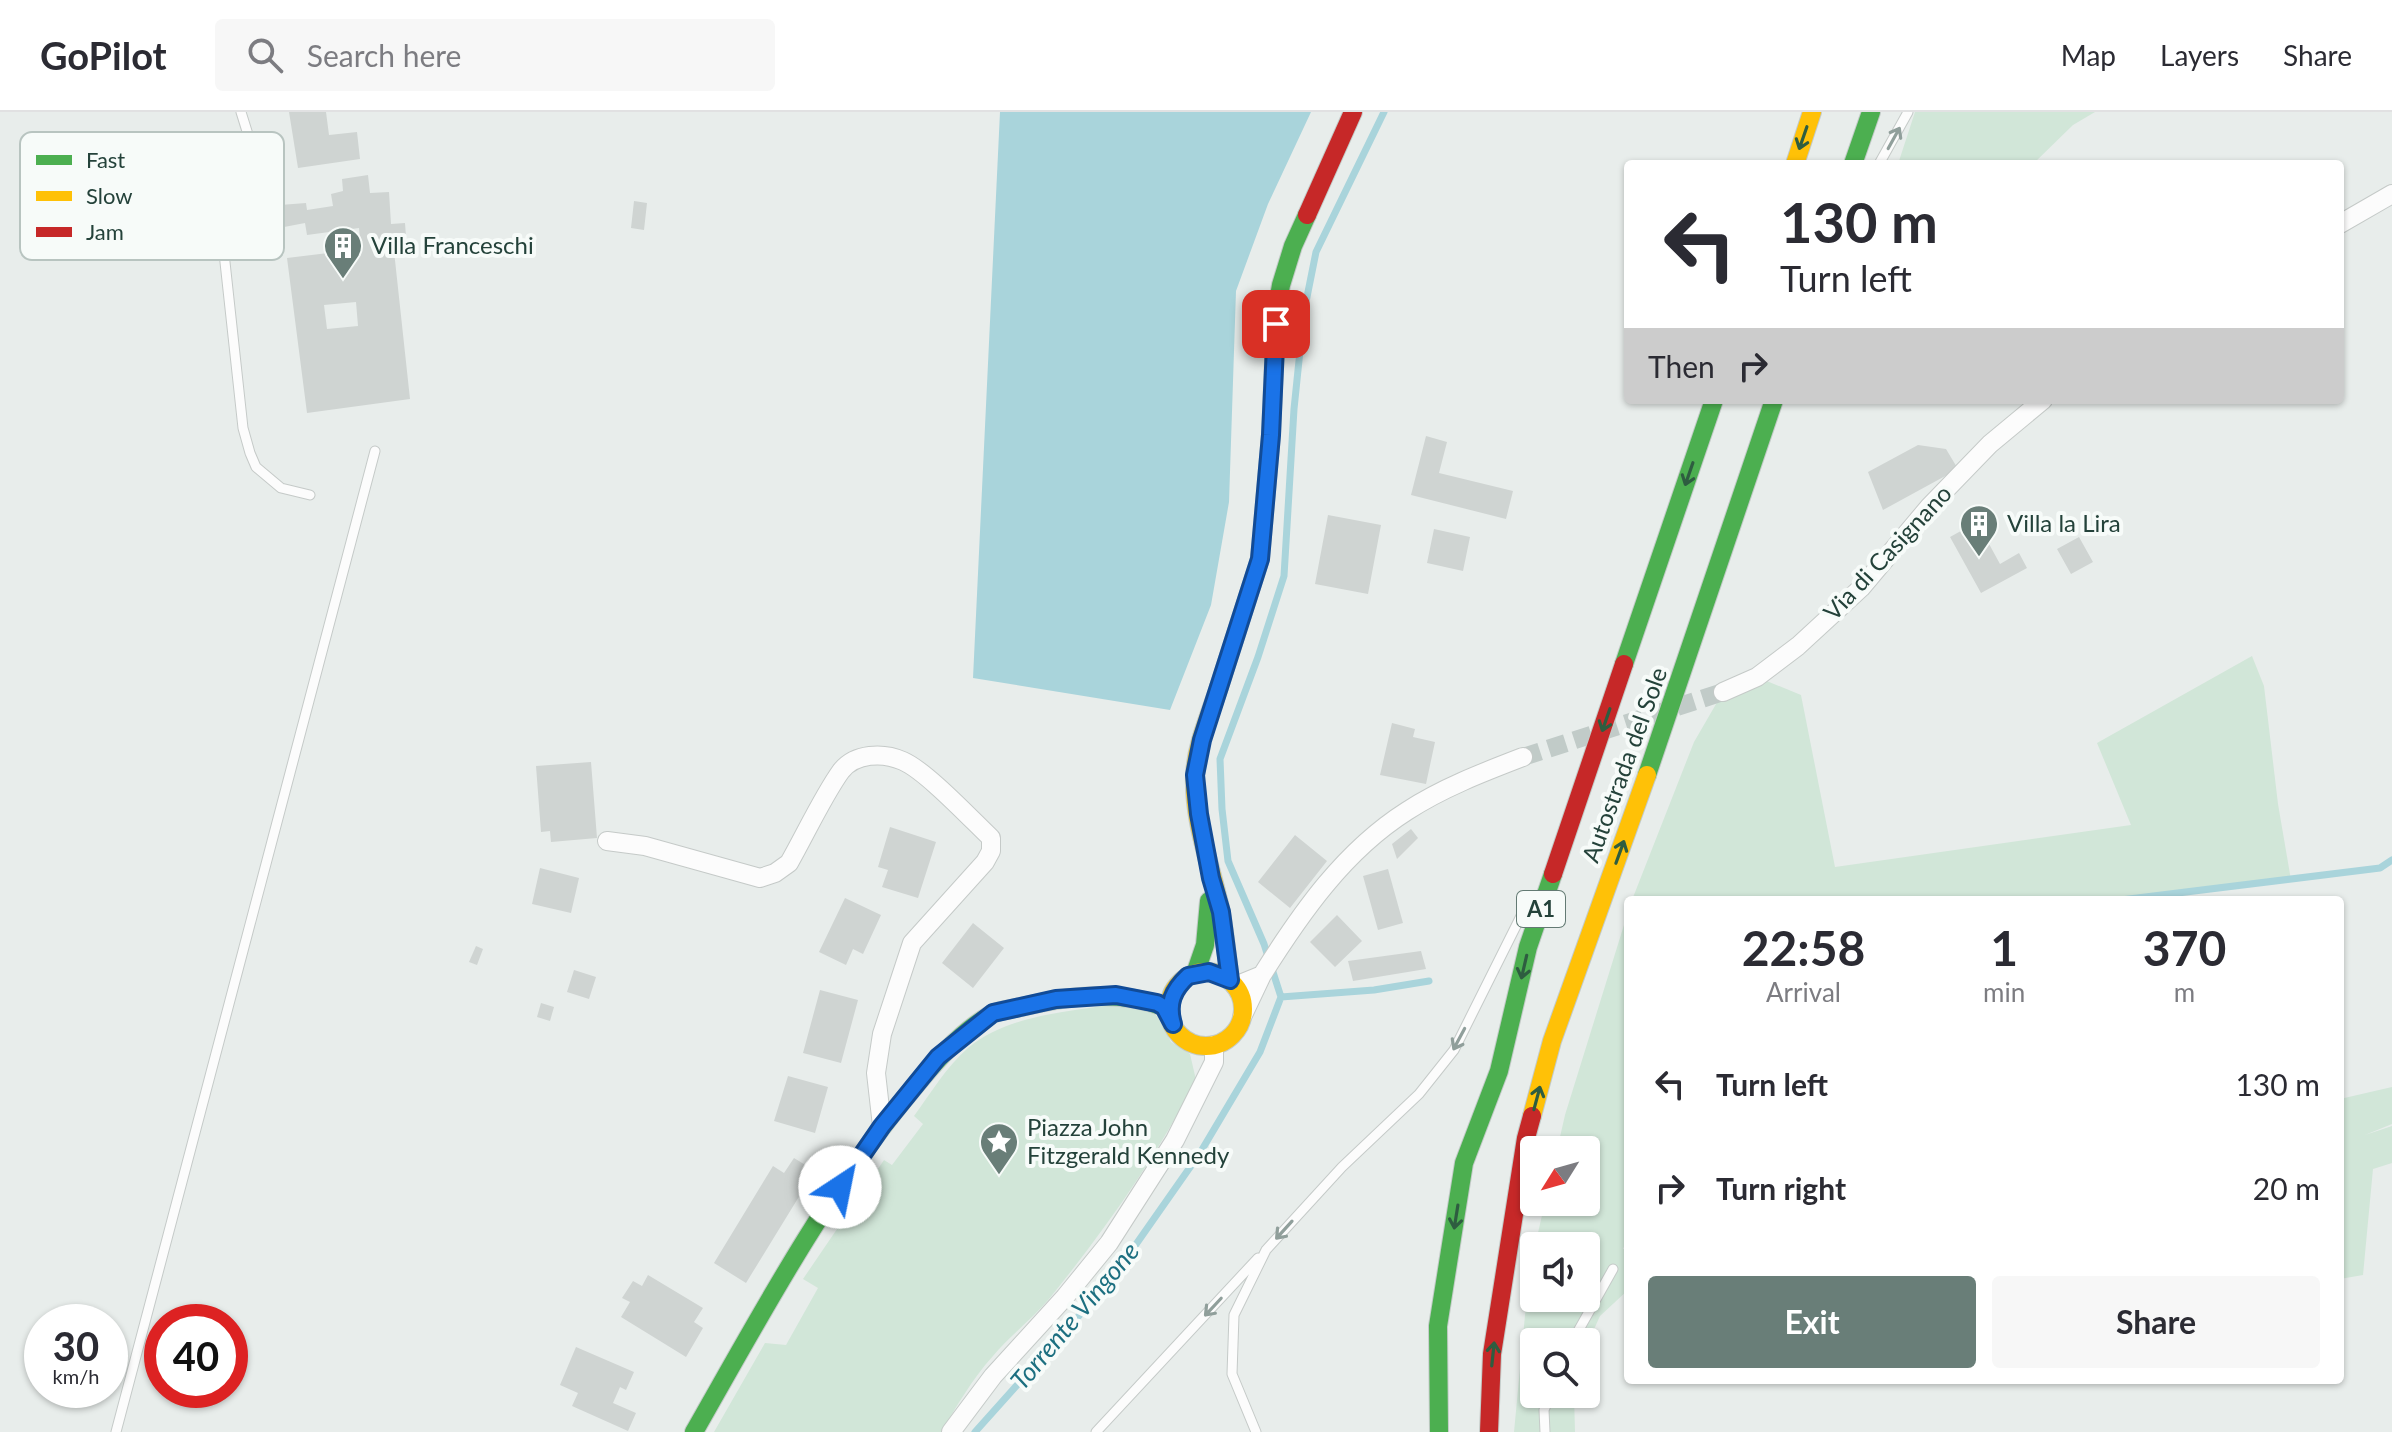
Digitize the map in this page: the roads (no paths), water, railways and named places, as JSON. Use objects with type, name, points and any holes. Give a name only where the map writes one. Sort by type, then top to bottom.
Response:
[{"type":"main road","points":[[1116,995],[1164,1007],[1183,1037],[1197,1045],[1214,1045],[1232,1035],[1242,1017],[1242,1000],[1232,983],[1221,912],[1211,878],[1195,775],[1202,740],[1260,559],[1271,435],[1276,314],[1281,285],[1293,246],[1353,112]]},
{"type":"main road","points":[[1796,160],[1812,112]]},
{"type":"main road","points":[[1854,160],[1871,112]]},
{"type":"main road","name":"Autostrada del Sole","points":[[1439,1432],[1438,1326],[1464,1163],[1499,1071],[1528,947],[1713,404]]},
{"type":"main road","name":"Autostrada del Sole","points":[[1489,1432],[1492,1354],[1526,1138],[1552,1041],[1680,683],[1773,404]]},
{"type":"main road","points":[[1173,1024],[1170,1008],[1173,994],[1192,975],[1205,945],[1211,878]]},
{"type":"main road","points":[[694,1432],[777,1286],[882,1126],[938,1057],[993,1013],[1056,999],[1116,995],[1192,975],[1217,974],[1232,983]]},
{"type":"street","points":[[2344,222],[2392,194]]},
{"type":"street","name":"Via di Casignano","points":[[1723,692],[1757,677],[1798,646],[1861,588],[1929,507],[1990,444],[2038,404]]},
{"type":"street","points":[[607,841],[645,846],[760,878],[775,873],[789,863],[842,769],[859,758],[878,755],[903,761],[918,771],[991,838],[991,851],[985,862],[912,943],[882,1034],[876,1073],[882,1126]]},
{"type":"street","points":[[1242,1017],[1262,975],[1307,907],[1349,857],[1406,811],[1477,775],[1523,757]]},
{"type":"street","points":[[1232,983],[1262,975]]},
{"type":"street","points":[[951,1432],[993,1376],[1109,1243],[1175,1140],[1214,1062],[1214,1045]]},
{"type":"lane","points":[[241,112],[247,132]]},
{"type":"lane","points":[[1881,160],[1908,112]]},
{"type":"lane","points":[[225,260],[243,428],[250,453],[259,470],[281,488],[310,495]]},
{"type":"lane","points":[[116,1432],[375,451]]},
{"type":"lane","points":[[1680,683],[1758,484]]},
{"type":"lane","points":[[1541,876],[1581,794]]},
{"type":"lane","points":[[1096,1432],[1342,1167],[1419,1094],[1454,1050],[1527,903]]},
{"type":"lane","points":[[1256,1432],[1232,1374],[1234,1315],[1266,1250]]},
{"type":"lane","points":[[1580,1328],[1613,1269]]},
{"type":"lane","points":[[1545,1408],[1545,1432]]},
{"type":"water","points":[[1000,112],[1311,112],[1268,204],[1236,291],[1229,502],[1211,605],[1170,710],[973,678]]},
{"type":"waterway","name":"Torrente Vingone","points":[[975,1432],[1111,1280],[1200,1153],[1260,1052],[1281,997],[1264,944],[1228,861],[1220,759],[1284,576],[1294,409],[1304,312],[1316,252],[1384,112]]},
{"type":"waterway","points":[[2153,896],[2380,868],[2392,860]]},
{"type":"waterway","points":[[1281,997],[1374,990],[1429,981]]},
{"type":"tunnel","points":[[1523,757],[1723,692]]},
{"type":"place","name":"Villa Franceschi","points":[[343,280]]},
{"type":"place","name":"Villa la Lira","points":[[1979,558]]},
{"type":"place","name":"Piazza John Fitzgerald Kennedy","points":[[999,1176]]}]
